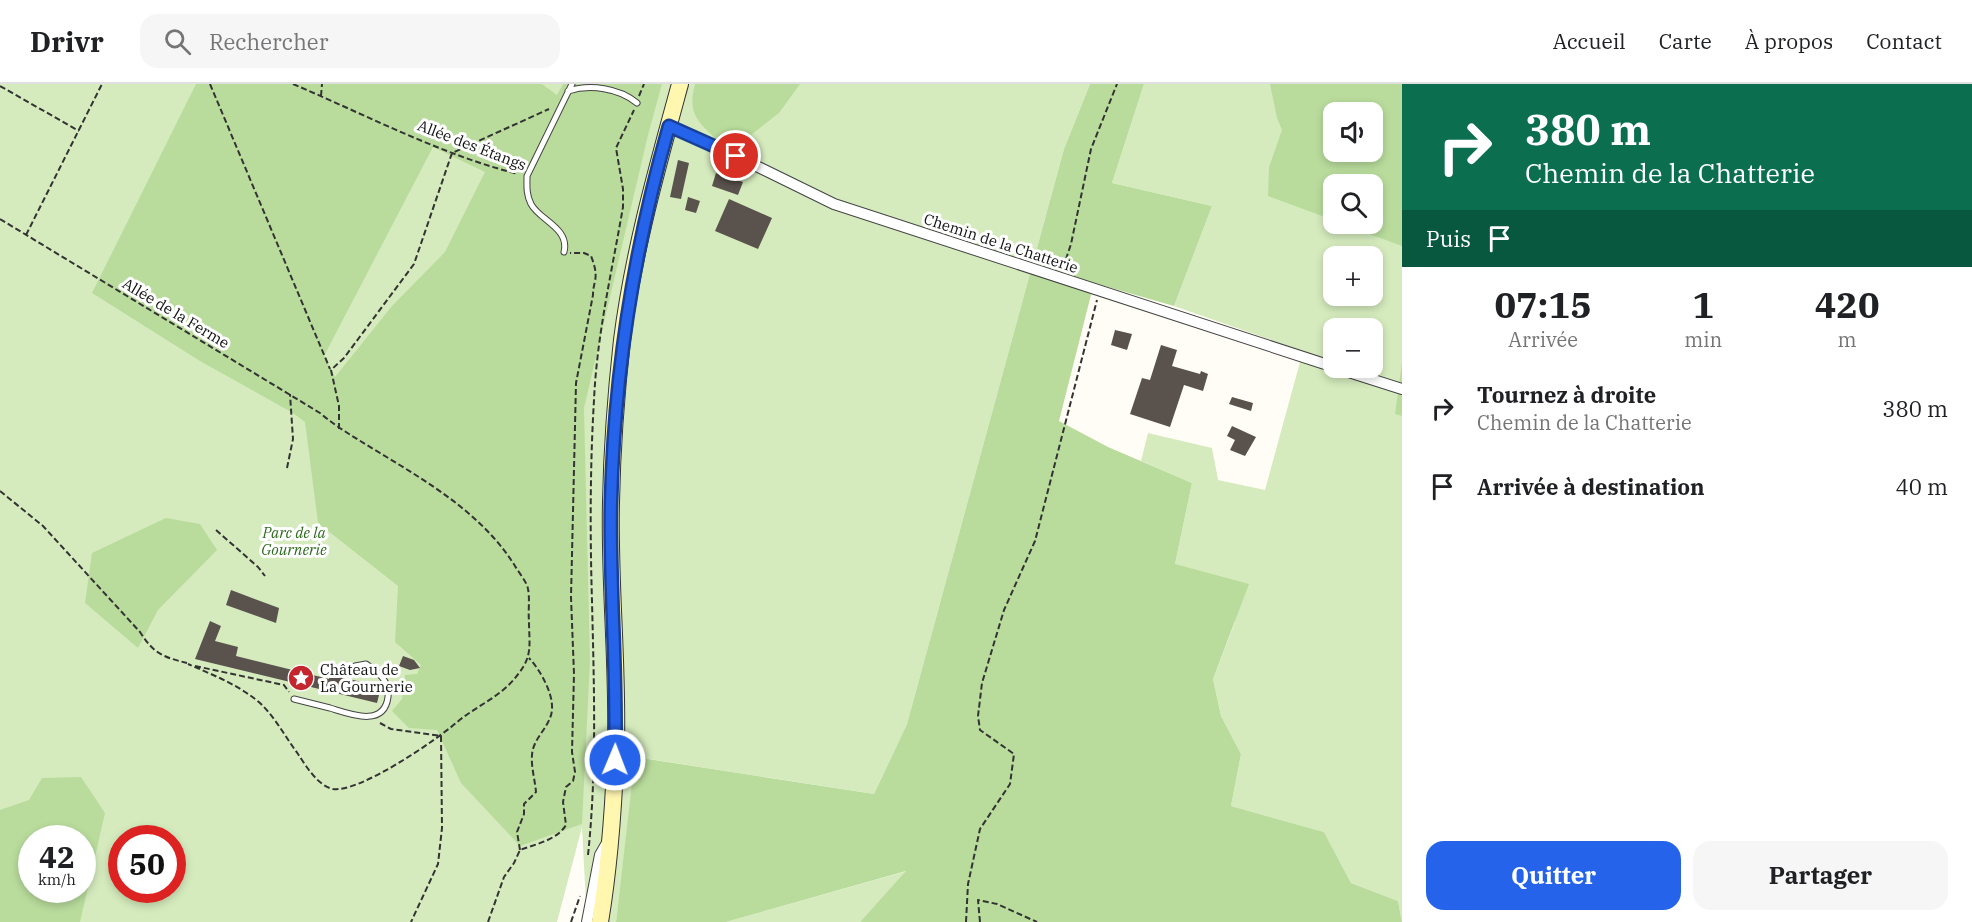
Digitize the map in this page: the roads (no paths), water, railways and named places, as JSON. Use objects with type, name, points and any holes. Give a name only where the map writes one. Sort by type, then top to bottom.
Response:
[{"type":"main road","points":[[600,922],[612,832],[616,740],[611,504],[614,422],[622,338],[636,261],[680,84]]},
{"type":"street","name":"Chemin de la Chatterie","points":[[669,126],[834,204],[1323,363]]},
{"type":"street","name":"Chemin de la Chatterie","points":[[1368,378],[1402,389]]},
{"type":"street","points":[[587,922],[600,855],[612,832]]},
{"type":"lane","points":[[568,91],[572,84]]},
{"type":"lane","points":[[614,92],[617,84]]},
{"type":"lane","points":[[568,91],[579,88],[614,92],[624,94],[637,103]]},
{"type":"lane","name":"Allée des Étangs","points":[[564,252],[564,240],[553,223],[532,207],[526,193],[527,176],[568,91]]},
{"type":"lane","points":[[294,699],[362,717],[375,716],[385,709],[388,692],[384,680],[376,670],[366,664],[355,666]]},
{"type":"place","name":"Château de La Gournerie","points":[[301,678]]},
{"type":"park label","name":"Parc de la Gournerie","points":[[294,540]]}]
